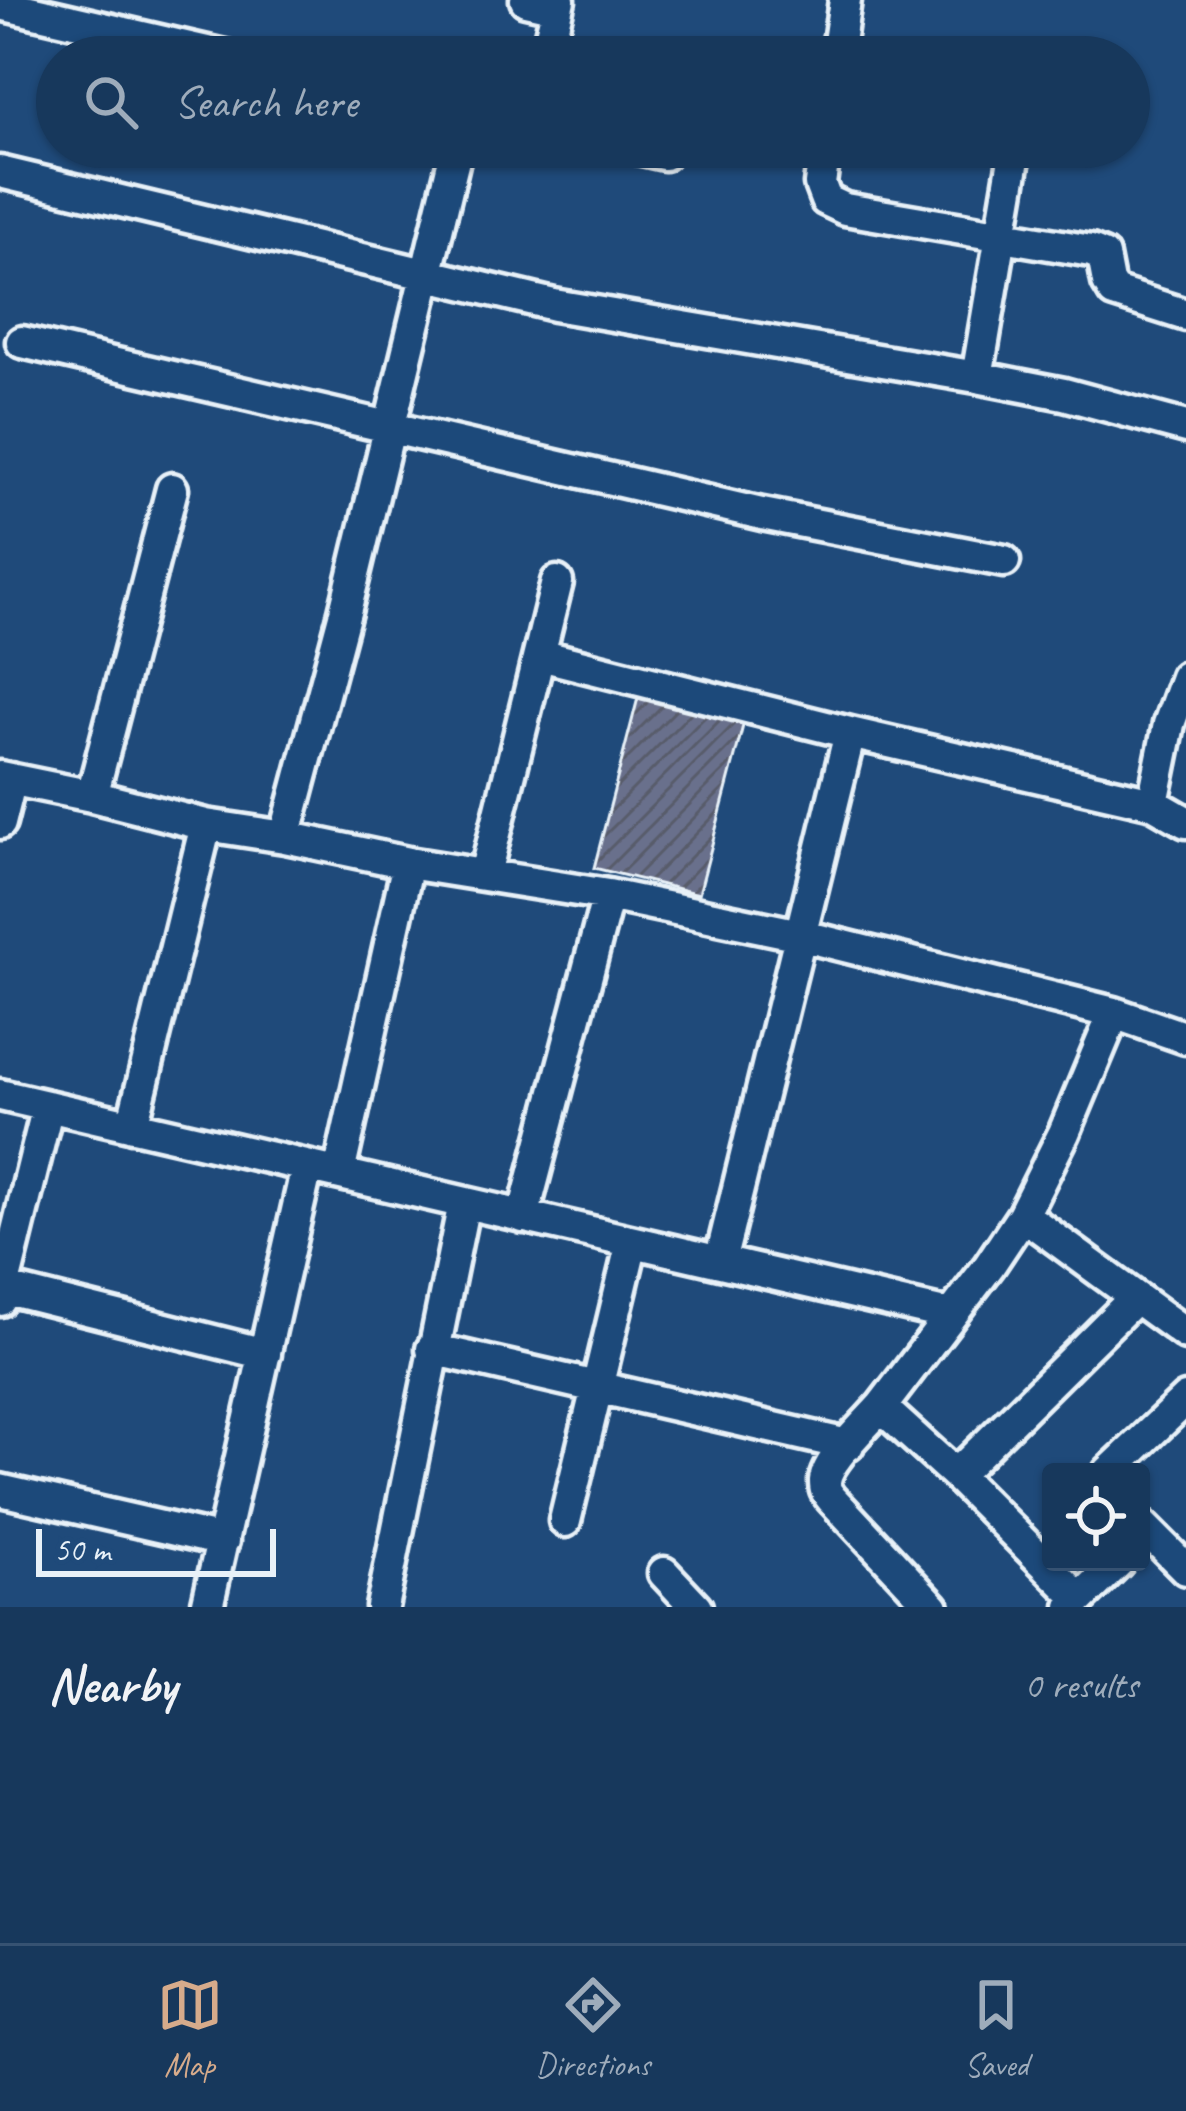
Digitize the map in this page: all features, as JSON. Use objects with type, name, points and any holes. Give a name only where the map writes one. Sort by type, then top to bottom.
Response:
[{"type":"street","points":[[526,0],[558,3],[551,36]]},
{"type":"street","points":[[840,36],[845,0]]},
{"type":"street","points":[[2,13],[114,15],[172,36]]},
{"type":"street","points":[[285,837],[453,168]]},
{"type":"street","points":[[822,168],[820,184],[826,200],[845,209],[1091,251],[1103,256],[1114,292],[1186,315]]},
{"type":"street","points":[[977,377],[1013,168]]},
{"type":"street","points":[[0,172],[554,305],[977,377],[1064,394],[1186,427]]},
{"type":"street","points":[[22,342],[762,514],[1004,561]]},
{"type":"street","points":[[92,796],[172,489]]},
{"type":"street","points":[[485,874],[557,582]]},
{"type":"street","points":[[540,655],[1153,803],[1186,822]]},
{"type":"street","points":[[1153,803],[1169,724],[1186,677]]},
{"type":"street","points":[[720,1262],[850,733]]},
{"type":"street","points":[[0,823],[6,778],[206,825],[608,895],[800,935],[1114,1012],[1186,1038]]},
{"type":"street","points":[[133,1126],[206,825]]},
{"type":"street","points":[[339,1173],[408,863]]},
{"type":"street","points":[[523,1216],[608,895]]},
{"type":"street","points":[[933,1607],[832,1499],[825,1488],[826,1474],[989,1266],[1023,1215],[1064,1133],[1114,1012]]},
{"type":"street","points":[[0,1095],[950,1316]]},
{"type":"street","points":[[48,1106],[6,1251],[2,1294],[266,1354]]},
{"type":"street","points":[[207,1607],[307,1167]]},
{"type":"street","points":[[382,1607],[464,1203]]},
{"type":"street","points":[[1023,1215],[1186,1334]]},
{"type":"street","points":[[565,1521],[632,1242]]},
{"type":"street","points":[[956,1475],[1135,1298]]},
{"type":"street","points":[[432,1349],[848,1445]]},
{"type":"street","points":[[1118,1463],[1186,1399]]},
{"type":"street","points":[[881,1407],[956,1475],[1040,1537],[1076,1603],[1109,1571]]},
{"type":"street","points":[[0,1490],[224,1541]]},
{"type":"street","points":[[1150,1537],[1186,1569]]},
{"type":"street","points":[[664,1573],[695,1607]]},
{"type":"building","points":[[640,690],[745,718],[699,894],[594,868]]}]
